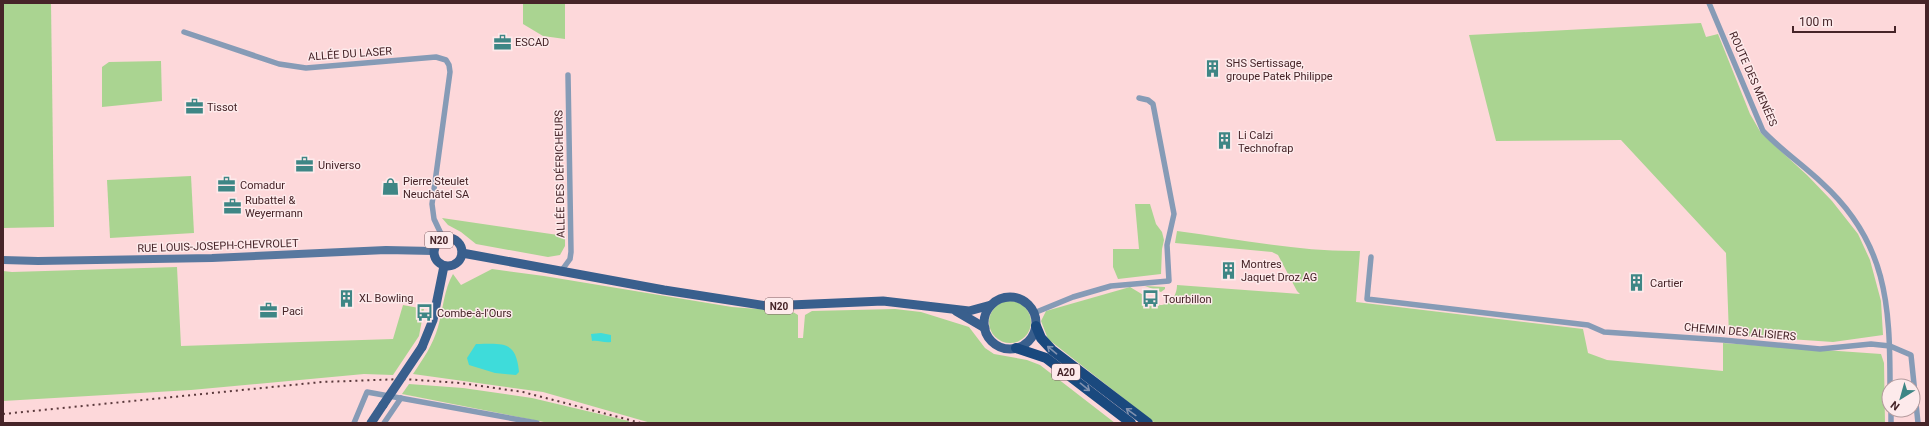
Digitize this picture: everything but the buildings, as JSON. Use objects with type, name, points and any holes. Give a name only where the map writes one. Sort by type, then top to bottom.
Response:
[{"type":"highway","name":"A20","points":[[1036,326],[1041,338],[1052,350],[1148,423]]},
{"type":"highway","name":"A20","points":[[1016,348],[1046,358],[1131,423]]},
{"type":"main road","name":"N20","points":[[443,238],[455,240],[460,245],[462,253],[456,264],[444,266],[436,260],[433,251],[438,242],[443,238]]},
{"type":"main road","name":"RUE LOUIS-JOSEPH-CHEVROLET","points":[[3,260],[38,261],[212,258],[386,250],[433,251]]},
{"type":"main road","name":"N20","points":[[462,253],[562,270],[614,281],[767,306],[883,302],[906,303],[969,311],[991,305],[1002,298],[1015,297],[1026,303],[1034,313]]},
{"type":"main road","points":[[371,423],[422,348],[433,320],[444,266]]},
{"type":"main road","points":[[985,328],[985,316],[991,305]]},
{"type":"main road","name":"N20","points":[[953,310],[985,328],[990,339],[999,346],[1016,348]]},
{"type":"main road","points":[[1016,348],[1022,346],[1031,338],[1036,326],[1034,313]]},
{"type":"street","name":"ROUTE DES MENÉES","points":[[1709,3],[1763,131],[1823,184],[1859,227],[1872,249],[1880,271],[1886,296],[1890,346],[1890,378]]},
{"type":"street","name":"ALLÉE DU LASER","points":[[184,32],[279,64],[306,68],[436,57],[444,58],[449,63],[450,72],[432,204],[434,219],[443,238]]},
{"type":"street","name":"ALLÉE DES DÉFRICHEURS","points":[[562,270],[570,259],[571,252],[568,75]]},
{"type":"street","points":[[1034,313],[1073,297],[1111,286],[1169,281],[1167,245],[1174,214],[1153,104],[1148,100],[1138,98]]},
{"type":"street","name":"CHEMIN DES ALISIERS","points":[[1371,257],[1367,299],[1588,326],[1604,332],[1723,340],[1820,349],[1871,344],[1890,346],[1911,355],[1918,423]]},
{"type":"street","points":[[354,423],[367,392],[537,423]]},
{"type":"street","points":[[384,423],[401,398]]},
{"type":"green space","points":[[3,3],[51,3],[54,227],[3,228]]},
{"type":"green space","points":[[523,3],[565,3],[565,39],[543,36],[523,24]]},
{"type":"green space","points":[[1701,23],[1706,37],[1718,34],[1750,114],[1761,133],[1807,175],[1832,201],[1858,234],[1870,260],[1881,301],[1883,335],[1833,342],[1729,335],[1726,253],[1621,140],[1496,141],[1469,35]]},
{"type":"green space","points":[[161,61],[162,101],[102,107],[102,67],[109,62]]},
{"type":"green space","points":[[191,176],[194,233],[110,238],[107,180]]},
{"type":"green space","points":[[1135,204],[1150,204],[1156,224],[1162,232],[1164,240],[1162,249],[1161,274],[1118,279],[1113,267],[1113,249],[1139,249]]},
{"type":"green space","points":[[442,218],[565,236],[565,246],[560,255],[548,257],[476,244],[461,232],[448,225]]},
{"type":"green space","points":[[1177,231],[1291,247],[1337,251],[1360,251],[1356,302],[1583,329],[1588,353],[1607,360],[1723,371],[1723,343],[1881,354],[1884,363],[1884,378],[1881,378],[1881,418],[1885,418],[1885,423],[1155,423],[1048,339],[1041,321],[1046,311],[1130,287],[1160,305],[1164,305],[1173,299],[1177,285],[1300,294],[1278,255],[1272,252],[1175,243]]},
{"type":"green space","points":[[177,267],[181,346],[393,339],[403,305],[424,309],[419,336],[393,375],[364,374],[191,390],[3,401],[3,271],[12,272]]},
{"type":"green space","points":[[492,269],[544,276],[732,307],[793,312],[798,315],[798,338],[803,338],[805,315],[812,311],[895,309],[921,312],[969,327],[985,348],[994,354],[1027,360],[1040,365],[1115,423],[651,423],[543,392],[413,374],[436,334],[446,293],[453,274],[461,285]]},
{"type":"green space","points":[[1145,286],[1165,287],[1165,289],[1161,292]]},
{"type":"green space","points":[[1010,301],[1025,307],[1031,322],[1025,337],[1010,343],[995,337],[989,322],[995,307]]},
{"type":"green space","points":[[409,384],[463,388],[532,398],[629,421],[628,423],[549,423],[402,394]]},
{"type":"water","points":[[601,333],[611,335],[611,342],[592,341],[591,334]]},
{"type":"water","points":[[476,344],[501,344],[511,349],[515,354],[519,372],[516,375],[495,373],[469,365],[467,358]]},
{"type":"railway","points":[[3,414],[322,382],[403,379],[460,383],[523,392],[641,423]]},
{"type":"place","name":"ESCAD","points":[[502,42]]},
{"type":"place","name":"SHS Sertissage, groupe Patek Philippe","points":[[1213,69]]},
{"type":"place","name":"Tissot","points":[[194,107]]},
{"type":"place","name":"Li Calzi Technofrap","points":[[1225,141]]},
{"type":"place","name":"Universo","points":[[305,165]]},
{"type":"place","name":"Comadur","points":[[227,185]]},
{"type":"place","name":"Pierre Steulet Neuchâtel SA","points":[[390,187]]},
{"type":"place","name":"Rubattel & Weyermann","points":[[232,206]]},
{"type":"place","name":"Montres Jaquet Droz AG","points":[[1228,270]]},
{"type":"place","name":"Cartier","points":[[1637,283]]},
{"type":"place","name":"XL Bowling","points":[[346,298]]},
{"type":"place","name":"Tourbillon","points":[[1150,299]]},
{"type":"place","name":"Paci","points":[[269,311]]},
{"type":"place","name":"Combe-à-l'Ours","points":[[424,313]]}]
